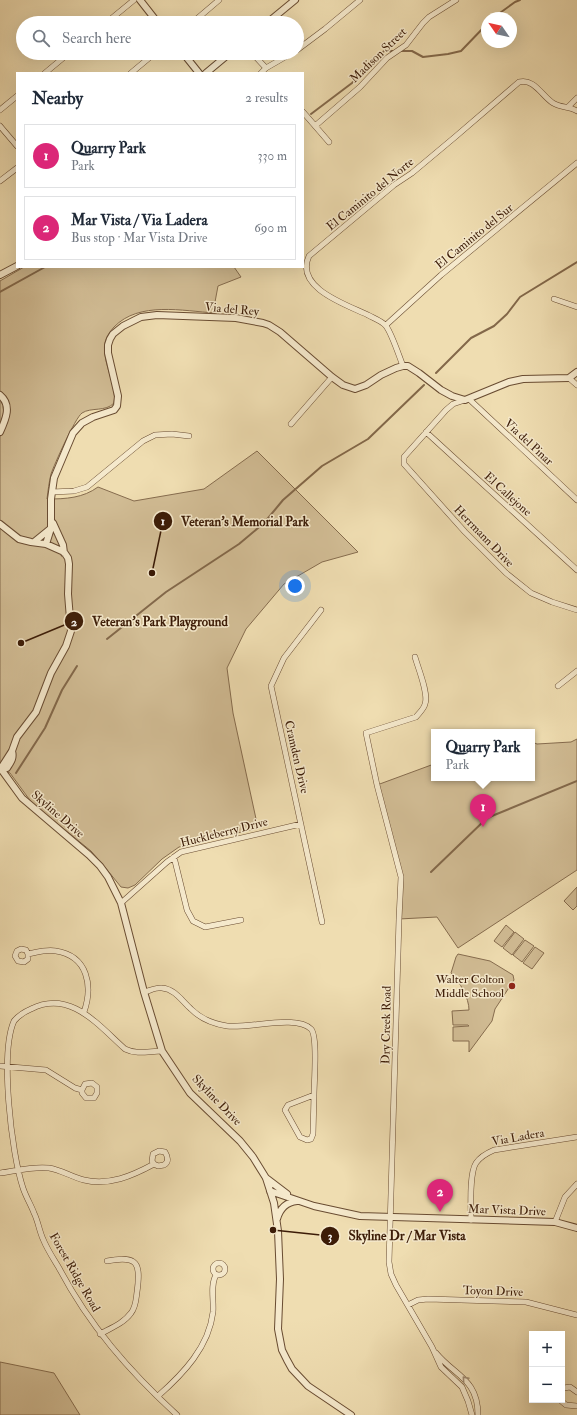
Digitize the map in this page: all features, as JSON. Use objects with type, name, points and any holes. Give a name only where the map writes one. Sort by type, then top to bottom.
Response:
[{"type":"street","points":[[115,16],[134,0]]},
{"type":"street","points":[[140,0],[153,16]]},
{"type":"street","points":[[200,16],[219,0]]},
{"type":"street","points":[[276,16],[295,0]]},
{"type":"street","points":[[304,45],[325,30],[360,0]]},
{"type":"street","name":"Madison Street","points":[[315,126],[360,86],[386,58],[406,45],[429,17],[456,0]]},
{"type":"street","points":[[46,72],[61,60]]},
{"type":"street","points":[[132,72],[147,60]]},
{"type":"street","points":[[189,60],[198,72]]},
{"type":"street","points":[[207,72],[222,60]]},
{"type":"street","points":[[259,60],[266,68]]},
{"type":"street","points":[[263,72],[266,68],[280,60]]},
{"type":"street","name":"El Caminito del Norte","points":[[386,325],[332,298],[315,286],[308,277],[307,261],[309,256],[519,82],[523,81],[532,84],[553,103],[568,107]]},
{"type":"street","points":[[0,110],[16,97]]},
{"type":"street","points":[[577,98],[568,107],[577,111]]},
{"type":"street","points":[[304,113],[329,142]]},
{"type":"street","points":[[0,126],[16,145]]},
{"type":"street","name":"El Caminito del Sur","points":[[386,325],[441,275],[577,163]]},
{"type":"street","points":[[0,182],[16,169]]},
{"type":"street","points":[[0,275],[16,267]]},
{"type":"street","points":[[554,299],[577,307]]},
{"type":"street","name":"Via del Rey","points":[[46,544],[52,521],[52,492],[54,478],[73,434],[78,427],[93,417],[114,410],[117,406],[118,396],[108,353],[108,345],[113,334],[118,329],[136,319],[147,316],[172,315],[244,319],[263,323],[280,332],[332,377],[355,389],[360,388],[381,375],[403,366]]},
{"type":"street","points":[[386,325],[403,366],[408,366],[420,373],[440,390],[452,396],[467,400]]},
{"type":"street","points":[[426,432],[453,404],[467,400],[509,382],[523,379],[570,378],[577,372]]},
{"type":"street","points":[[291,424],[332,377]]},
{"type":"street","points":[[570,378],[577,385]]},
{"type":"street","points":[[0,395],[3,398],[7,409],[6,419],[0,432]]},
{"type":"street","name":"Via del Pinar","points":[[467,400],[577,500]]},
{"type":"street","name":"Herrmann Drive","points":[[426,432],[404,457],[403,461],[405,468],[506,573],[531,593],[577,610]]},
{"type":"street","name":"El Callejone","points":[[426,432],[577,570]]},
{"type":"street","points":[[52,492],[74,491],[87,487],[144,441],[155,435],[172,434],[189,436]]},
{"type":"street","name":"Skyline Drive","points":[[52,521],[63,545],[64,553],[68,558],[68,594],[71,632],[66,646],[51,673],[36,712],[17,737],[12,751],[14,755],[11,762],[7,768],[1,769],[22,798],[89,855],[108,877],[121,903],[144,992],[162,1051],[190,1093],[240,1140],[266,1178],[277,1220],[280,1279],[278,1329],[282,1350],[292,1369],[300,1378],[318,1394],[351,1415]]},
{"type":"street","points":[[0,524],[19,539],[46,544],[64,553]]},
{"type":"street","points":[[34,542],[40,539],[51,528]]},
{"type":"street","name":"Cramden Drive","points":[[321,610],[284,658],[271,686],[322,922]]},
{"type":"street","name":"Dry Creek Road","points":[[415,657],[426,695],[426,704],[422,711],[416,717],[366,733],[377,785],[401,877],[390,1268],[393,1279],[432,1347],[441,1366],[462,1387],[472,1415]]},
{"type":"street","points":[[558,686],[577,671]]},
{"type":"street","name":"Huckleberry Drive","points":[[121,903],[174,857],[191,849],[301,824]]},
{"type":"street","points":[[174,857],[187,910],[193,921],[205,927],[241,920]]},
{"type":"street","points":[[28,954],[43,951],[57,951],[72,956],[81,963],[88,984],[88,1001],[84,1012]]},
{"type":"street","points":[[144,992],[160,987],[168,989],[197,1014],[216,1023],[228,1026],[294,1022],[306,1025],[314,1033],[315,1044],[314,1095],[313,1134],[311,1139],[307,1140],[300,1137],[285,1110],[288,1105],[314,1095]]},
{"type":"street","name":"Forest Ridge Road","points":[[162,1051],[137,1053],[125,1049],[84,1012],[67,1005],[50,1002],[41,1004],[21,1014],[13,1022],[7,1034],[3,1048],[1,1065],[7,1126],[23,1190],[43,1239],[72,1292],[100,1334],[127,1365],[177,1415]]},
{"type":"street","points":[[1,1065],[46,1070],[75,1088],[82,1090]]},
{"type":"street","name":"Via Ladera","points":[[471,1220],[472,1174],[476,1163],[484,1155],[494,1150],[577,1137]]},
{"type":"street","points":[[0,1173],[18,1171],[32,1167],[50,1168],[83,1180],[99,1182],[125,1177],[154,1164]]},
{"type":"street","points":[[266,1178],[282,1191],[299,1201]]},
{"type":"street","points":[[555,1222],[565,1197],[577,1184]]},
{"type":"street","name":"Mar Vista Drive","points":[[270,1191],[314,1206],[346,1214],[391,1218],[555,1222],[577,1228]]},
{"type":"street","points":[[277,1220],[283,1207],[292,1201],[299,1201]]},
{"type":"street","points":[[100,1334],[124,1320],[132,1312],[135,1304],[139,1280],[138,1269],[133,1262],[122,1258],[107,1261]]},
{"type":"street","points":[[158,1396],[185,1369],[200,1350],[212,1319],[214,1282],[216,1275]]},
{"type":"street","name":"Toyon Drive","points":[[408,1305],[418,1300],[428,1299],[526,1302],[577,1315]]},
{"type":"street","points":[[432,1347],[445,1363],[463,1376],[469,1384],[476,1399],[478,1415]]},
{"type":"street","points":[[565,1388],[570,1388],[577,1392]]},
{"type":"street","points":[[563,1403],[566,1406],[577,1406]]},
{"type":"shaded area","points":[[22,268],[235,268],[241,277],[218,286],[215,302],[215,313],[176,310],[149,311],[124,319],[109,333],[104,351],[113,386],[115,398],[114,403],[107,408],[86,411],[79,417],[65,442],[51,474],[47,499],[61,499],[80,496],[98,487],[134,501],[204,489],[257,451],[358,552],[322,562],[284,584],[246,629],[227,668],[233,713],[258,828],[179,847],[162,859],[135,885],[128,888],[121,887],[91,851],[32,803],[10,773],[0,770],[0,281]]},
{"type":"shaded area","points":[[577,739],[577,870],[458,948],[437,917],[399,919],[401,877],[377,785],[431,765],[431,781],[535,781],[535,743],[571,742]]},
{"type":"shaded area","points":[[577,887],[577,906],[573,910],[564,901]]},
{"type":"shaded area","points":[[506,925],[514,932],[502,947],[494,941]]},
{"type":"shaded area","points":[[515,932],[524,939],[512,955],[503,948]]},
{"type":"shaded area","points":[[525,940],[534,946],[522,962],[513,955]]},
{"type":"shaded area","points":[[535,947],[544,953],[532,969],[523,963]]},
{"type":"shaded area","points":[[458,954],[490,961],[513,975],[514,980],[495,1009],[492,1021],[469,1052],[469,1041],[453,1041],[453,1027],[469,1026],[453,1025],[452,1011],[469,1010],[469,1005],[463,990],[451,973]]},
{"type":"shaded area","points":[[0,1362],[54,1373],[80,1415],[0,1415]]},
{"type":"waterway","points":[[501,12],[520,0]]},
{"type":"waterway","points":[[399,51],[412,51],[423,57],[461,51],[481,30]]},
{"type":"waterway","points":[[311,114],[352,83],[384,51],[395,51]]},
{"type":"waterway","points":[[436,373],[471,338],[494,326],[507,314],[520,297],[577,262]]},
{"type":"waterway","points":[[0,292],[43,268]]},
{"type":"waterway","points":[[107,639],[166,592],[239,544],[264,523],[283,500],[322,466],[368,439],[424,385]]},
{"type":"waterway","points":[[16,773],[45,728],[62,690],[77,666]]},
{"type":"waterway","points":[[431,872],[487,818],[577,781]]},
{"type":"place","name":"Veteran's Memorial Park","points":[[152,573]]},
{"type":"place","name":"Veteran's Park Playground","points":[[21,643]]},
{"type":"place","name":"Quarry Park","points":[[483,827]]},
{"type":"place","name":"Walter Colton Middle School","points":[[512,986]]},
{"type":"place","name":"Mar Vista / Via Ladera","points":[[440,1212]]},
{"type":"place","name":"Skyline Dr / Mar Vista","points":[[273,1230]]}]
